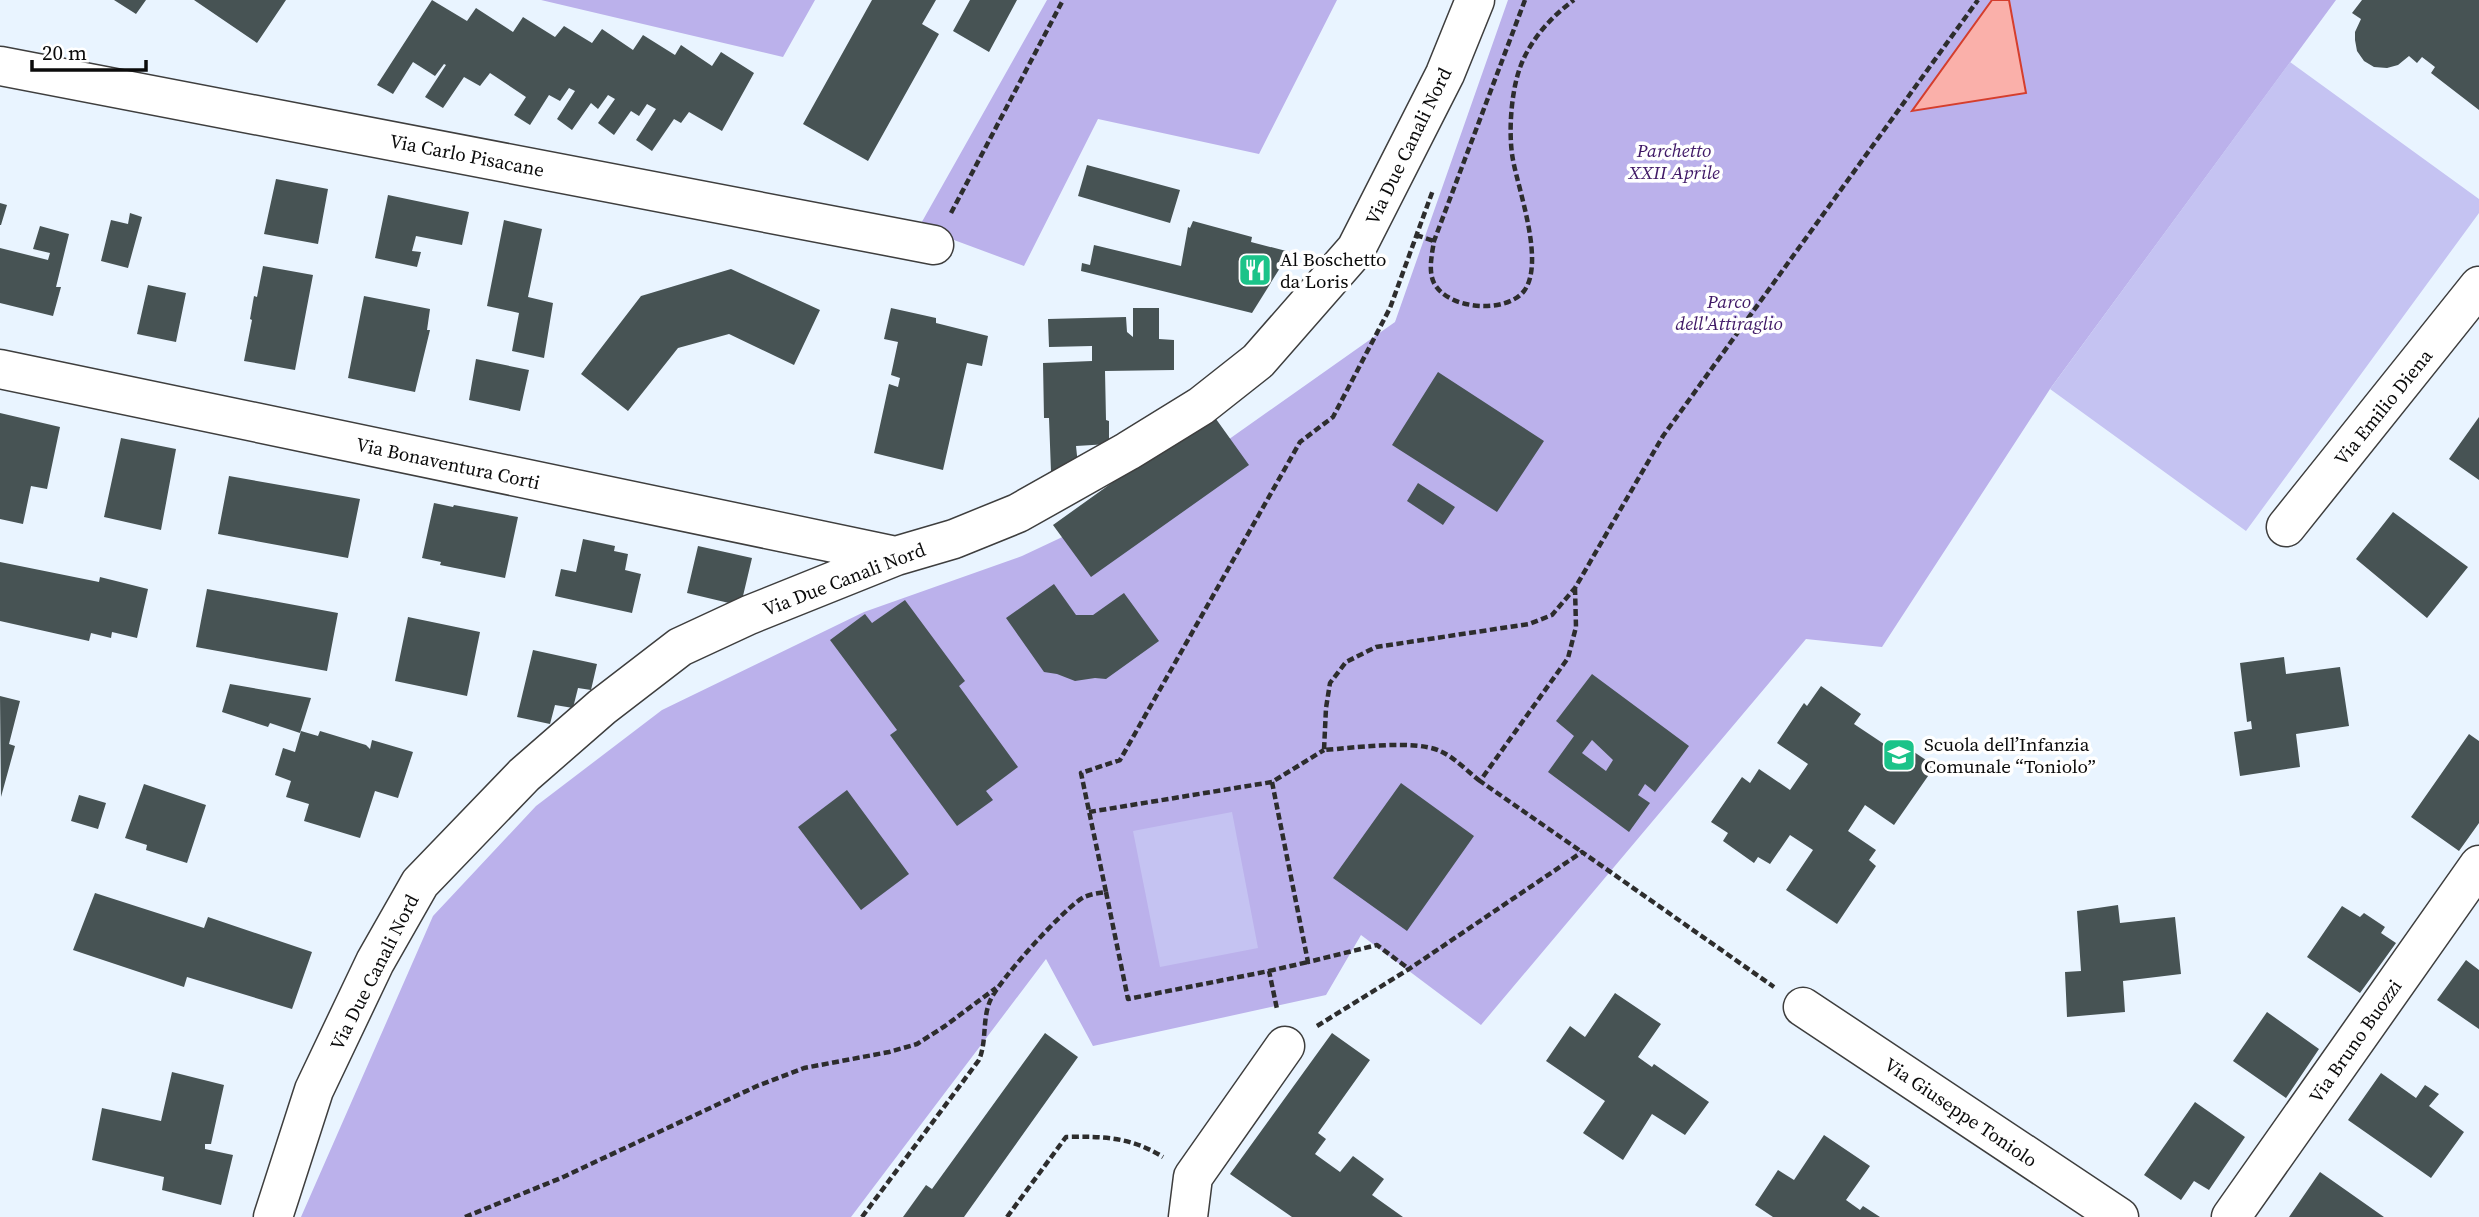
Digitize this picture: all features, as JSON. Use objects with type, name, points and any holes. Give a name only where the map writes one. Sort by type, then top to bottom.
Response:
[{"type":"street","name":"Via Due Canali Nord","points":[[273,1217],[314,1090],[375,962],[420,883],[524,775],[602,707],[680,647],[749,615],[896,556],[954,539],[1018,513],[1191,412],[1258,361],[1356,249],[1445,75],[1475,0]]},
{"type":"street","name":"Via Carlo Pisacane","points":[[0,66],[934,245]]},
{"type":"street","name":"Via Emilio Diena","points":[[2286,527],[2479,286]]},
{"type":"street","name":"Via Bonaventura Corti","points":[[0,369],[896,556]]},
{"type":"street","name":"Via Bruno Buozzi","points":[[2231,1217],[2479,865]]},
{"type":"street","name":"Via Giuseppe Toniolo","points":[[1803,1007],[2119,1217]]},
{"type":"street","points":[[1188,1217],[1193,1177],[1285,1046]]},
{"type":"path","points":[[934,245],[1063,0]]},
{"type":"path","points":[[1525,0],[1434,241],[1431,266],[1434,284],[1455,302],[1484,307],[1504,303],[1524,291],[1532,268],[1525,204],[1513,159],[1511,122],[1515,93],[1521,66],[1539,34],[1559,11],[1574,0]]},
{"type":"path","points":[[1324,750],[1330,683],[1346,662],[1376,647],[1529,624],[1552,615],[1575,587],[1663,436],[1978,0]]},
{"type":"path","points":[[1409,969],[1377,945],[1269,971],[1128,999],[1081,773],[1119,760],[1300,442],[1333,417],[1390,307],[1435,183]]},
{"type":"path","points":[[1416,235],[1434,241]]},
{"type":"path","points":[[1480,781],[1567,658],[1576,627],[1575,587]]},
{"type":"path","points":[[1089,812],[1272,782],[1324,750],[1409,745],[1428,747],[1442,752],[1803,1007]]},
{"type":"path","points":[[1272,782],[1308,962]]},
{"type":"path","points":[[1269,971],[1285,1046],[1409,969],[1582,852]]},
{"type":"path","points":[[465,1217],[561,1178],[757,1086],[804,1068],[917,1044],[997,987],[1068,908],[1086,896],[1105,891]]},
{"type":"path","points":[[862,1217],[979,1060],[984,1047],[988,1004],[997,987]]},
{"type":"path","points":[[1007,1217],[1066,1137],[1107,1136],[1145,1146],[1193,1177]]},
{"type":"green space","points":[[541,0],[815,0],[783,57]]},
{"type":"green space","points":[[1047,0],[1337,0],[1259,154],[1098,119],[1024,266],[919,227]]},
{"type":"green space","name":"Parco dell'Attiraglio","points":[[1508,0],[2336,0],[2050,389],[1882,647],[1806,639],[1481,1025],[1361,935],[1326,995],[1093,1046],[1046,959],[851,1217],[301,1217],[433,916],[536,806],[662,710],[864,612],[1022,556],[1124,508],[1225,442],[1395,322]]},
{"type":"shaded area","points":[[1992,0],[2009,0],[2026,93],[1912,111]]},
{"type":"shaded area","points":[[2290,62],[2479,199],[2479,213],[2246,531],[2050,389]]},
{"type":"shaded area","points":[[1232,812],[1258,948],[1160,967],[1133,831]]},
{"type":"building","points":[[114,0],[146,0],[136,14]]},
{"type":"building","points":[[194,0],[286,0],[257,43]]},
{"type":"building","points":[[432,0],[467,21],[476,8],[513,32],[523,17],[555,37],[564,26],[592,43],[602,29],[633,50],[643,35],[675,55],[681,45],[712,66],[721,52],[754,73],[722,131],[689,112],[681,123],[674,119],[652,151],[636,140],[656,109],[647,104],[639,116],[631,111],[614,135],[598,123],[615,99],[608,95],[598,109],[591,103],[572,130],[557,119],[575,91],[569,88],[560,101],[549,95],[530,125],[514,115],[526,97],[490,73],[480,86],[464,77],[443,108],[425,97],[446,65],[444,64],[435,76],[413,62],[393,94],[377,85]]},
{"type":"building","points":[[872,0],[936,0],[922,24],[939,34],[868,161],[803,124]]},
{"type":"building","points":[[970,0],[1017,0],[989,52],[953,31]]},
{"type":"building","points":[[2362,0],[2479,0],[2479,110],[2431,73],[2435,67],[2422,57],[2417,63],[2409,56],[2398,65],[2387,68],[2374,67],[2364,61],[2357,51],[2355,40],[2355,32],[2361,19],[2352,13]]},
{"type":"building","points":[[1087,165],[1180,190],[1170,223],[1078,196]]},
{"type":"building","points":[[276,179],[328,189],[318,244],[264,234]]},
{"type":"building","points":[[388,195],[469,212],[462,245],[416,236],[412,251],[421,252],[417,267],[375,258]]},
{"type":"building","points":[[0,203],[7,205],[1,225],[0,225]]},
{"type":"building","points":[[130,213],[142,217],[128,268],[101,261],[111,220],[128,224]]},
{"type":"building","points":[[504,220],[542,229],[528,297],[553,303],[544,358],[512,351],[519,313],[487,306]]},
{"type":"building","points":[[1193,221],[1252,237],[1251,242],[1290,252],[1252,313],[1081,271],[1082,263],[1090,265],[1094,245],[1181,266],[1188,227],[1190,228]]},
{"type":"building","points":[[40,226],[69,234],[56,287],[61,287],[53,316],[0,303],[0,248],[48,260],[50,253],[33,249]]},
{"type":"building","points":[[263,266],[313,275],[295,370],[244,361],[254,296],[257,297]]},
{"type":"building","points":[[731,269],[820,310],[794,365],[729,334],[678,348],[628,411],[581,374],[641,296]]},
{"type":"building","points":[[148,285],[186,293],[176,342],[137,334]]},
{"type":"building","points":[[364,296],[430,309],[427,330],[430,330],[415,392],[348,378]]},
{"type":"building","points":[[891,308],[936,318],[936,323],[988,336],[982,366],[967,363],[943,470],[874,453],[889,384],[898,387],[900,378],[891,375],[898,342],[884,339]]},
{"type":"building","points":[[1133,308],[1159,308],[1159,339],[1174,340],[1174,370],[1105,371],[1109,444],[1076,446],[1078,465],[1051,472],[1049,418],[1044,418],[1043,363],[1092,361],[1092,346],[1049,347],[1048,319],[1126,317],[1127,332],[1133,337]]},
{"type":"building","points":[[476,359],[529,370],[520,411],[469,400]]},
{"type":"building","points":[[1438,372],[1544,441],[1497,512],[1392,445]]},
{"type":"building","points":[[1211,412],[1249,465],[1091,577],[1053,525]]},
{"type":"building","points":[[0,413],[60,427],[47,489],[31,486],[23,524],[0,519]]},
{"type":"building","points":[[2479,417],[2479,480],[2449,459]]},
{"type":"building","points":[[121,438],[176,449],[161,530],[104,517]]},
{"type":"building","points":[[229,476],[360,499],[348,558],[218,534]]},
{"type":"building","points":[[1418,483],[1455,507],[1443,525],[1407,501]]},
{"type":"building","points":[[434,503],[518,517],[505,578],[440,565],[441,562],[422,558]]},
{"type":"building","points":[[2393,512],[2468,567],[2427,618],[2356,559]]},
{"type":"building","points":[[583,539],[615,546],[614,551],[628,554],[625,570],[641,574],[632,613],[555,596],[561,569],[576,572]]},
{"type":"building","points":[[698,546],[752,558],[743,596],[729,603],[687,593]]},
{"type":"building","points":[[0,562],[99,582],[100,577],[148,589],[137,638],[112,632],[111,638],[91,633],[89,641],[0,621]]},
{"type":"building","points":[[1054,584],[1076,615],[1093,615],[1124,593],[1159,641],[1106,679],[1075,681],[1044,672],[1006,618]]},
{"type":"building","points":[[207,589],[338,613],[327,671],[196,647]]},
{"type":"building","points":[[905,600],[965,681],[959,686],[1018,767],[986,791],[993,800],[957,826],[890,735],[897,730],[830,640],[865,614],[872,623]]},
{"type":"building","points":[[408,617],[480,632],[467,696],[395,681]]},
{"type":"building","points":[[533,650],[597,664],[591,690],[578,688],[573,708],[555,705],[550,724],[517,717]]},
{"type":"building","points":[[2284,657],[2286,674],[2340,667],[2349,726],[2296,734],[2300,767],[2240,776],[2234,732],[2252,729],[2251,721],[2247,722],[2240,663]]},
{"type":"building","points":[[1592,674],[1689,746],[1655,792],[1645,784],[1638,795],[1650,803],[1629,832],[1548,772],[1574,736],[1556,721]],"holes":[[[1592,740],[1613,760],[1606,771],[1582,753]]]},
{"type":"building","points":[[230,684],[311,698],[300,733],[270,723],[268,727],[222,712]]},
{"type":"building","points":[[1821,686],[1861,714],[1854,724],[1890,748],[1896,740],[1935,766],[1894,825],[1865,805],[1848,831],[1876,850],[1869,860],[1876,866],[1837,924],[1786,890],[1813,850],[1790,835],[1770,864],[1758,857],[1754,863],[1723,841],[1728,833],[1711,822],[1742,777],[1750,783],[1759,769],[1790,790],[1808,764],[1777,743],[1804,703],[1807,706]]},
{"type":"building","points":[[0,696],[20,701],[9,744],[15,746],[1,797]]},
{"type":"building","points":[[301,731],[318,736],[320,731],[366,745],[370,749],[372,740],[413,752],[398,798],[375,791],[360,838],[304,821],[309,804],[286,797],[291,781],[275,775],[283,748],[295,752]]},
{"type":"building","points":[[2469,734],[2479,741],[2479,823],[2459,851],[2411,817]]},
{"type":"building","points":[[1401,783],[1474,836],[1407,931],[1333,878]]},
{"type":"building","points":[[144,784],[206,805],[187,863],[146,850],[147,845],[125,838]]},
{"type":"building","points":[[847,790],[909,874],[861,910],[798,827]]},
{"type":"building","points":[[79,795],[106,803],[98,829],[71,821]]},
{"type":"building","points":[[95,893],[204,928],[208,917],[312,952],[292,1009],[187,977],[184,987],[73,950]]},
{"type":"building","points":[[2118,905],[2120,923],[2175,917],[2181,974],[2123,981],[2125,1012],[2067,1017],[2065,972],[2081,971],[2077,911]]},
{"type":"building","points":[[2342,906],[2360,917],[2364,913],[2385,927],[2381,933],[2396,943],[2360,993],[2307,957]]},
{"type":"building","points":[[2466,960],[2479,970],[2479,1029],[2437,1000]]},
{"type":"building","points":[[1615,993],[1661,1024],[1638,1057],[1652,1067],[1654,1064],[1709,1102],[1685,1135],[1652,1114],[1623,1160],[1583,1133],[1605,1101],[1546,1061],[1570,1026],[1585,1037]]},
{"type":"building","points":[[2267,1012],[2319,1049],[2286,1098],[2233,1061]]},
{"type":"building","points":[[1045,1033],[1078,1057],[964,1217],[903,1217],[926,1185],[932,1189]]},
{"type":"building","points":[[1332,1033],[1370,1060],[1318,1133],[1326,1139],[1315,1154],[1340,1172],[1353,1156],[1384,1179],[1372,1195],[1403,1217],[1292,1217],[1230,1174]]},
{"type":"building","points":[[172,1072],[224,1085],[211,1144],[205,1144],[205,1149],[233,1155],[221,1205],[162,1190],[164,1177],[92,1160],[102,1108],[161,1121]]},
{"type":"building","points":[[2381,1073],[2416,1098],[2425,1085],[2439,1094],[2429,1106],[2464,1132],[2431,1178],[2348,1120]]},
{"type":"building","points":[[2195,1102],[2245,1137],[2209,1190],[2194,1181],[2181,1200],[2144,1175]]},
{"type":"building","points":[[1824,1135],[1870,1166],[1846,1200],[1860,1210],[1863,1206],[1880,1217],[1773,1217],[1755,1205],[1778,1170],[1794,1180]]},
{"type":"building","points":[[2320,1172],[2384,1217],[2289,1217]]},
{"type":"place","name":"Al Boschetto da Loris","points":[[1255,270]]},
{"type":"place","name":"Scuola dell’Infanzia Comunale “Toniolo”","points":[[1899,755]]},
{"type":"park label","name":"Parchetto XXII Aprile","points":[[1674,161]]}]
